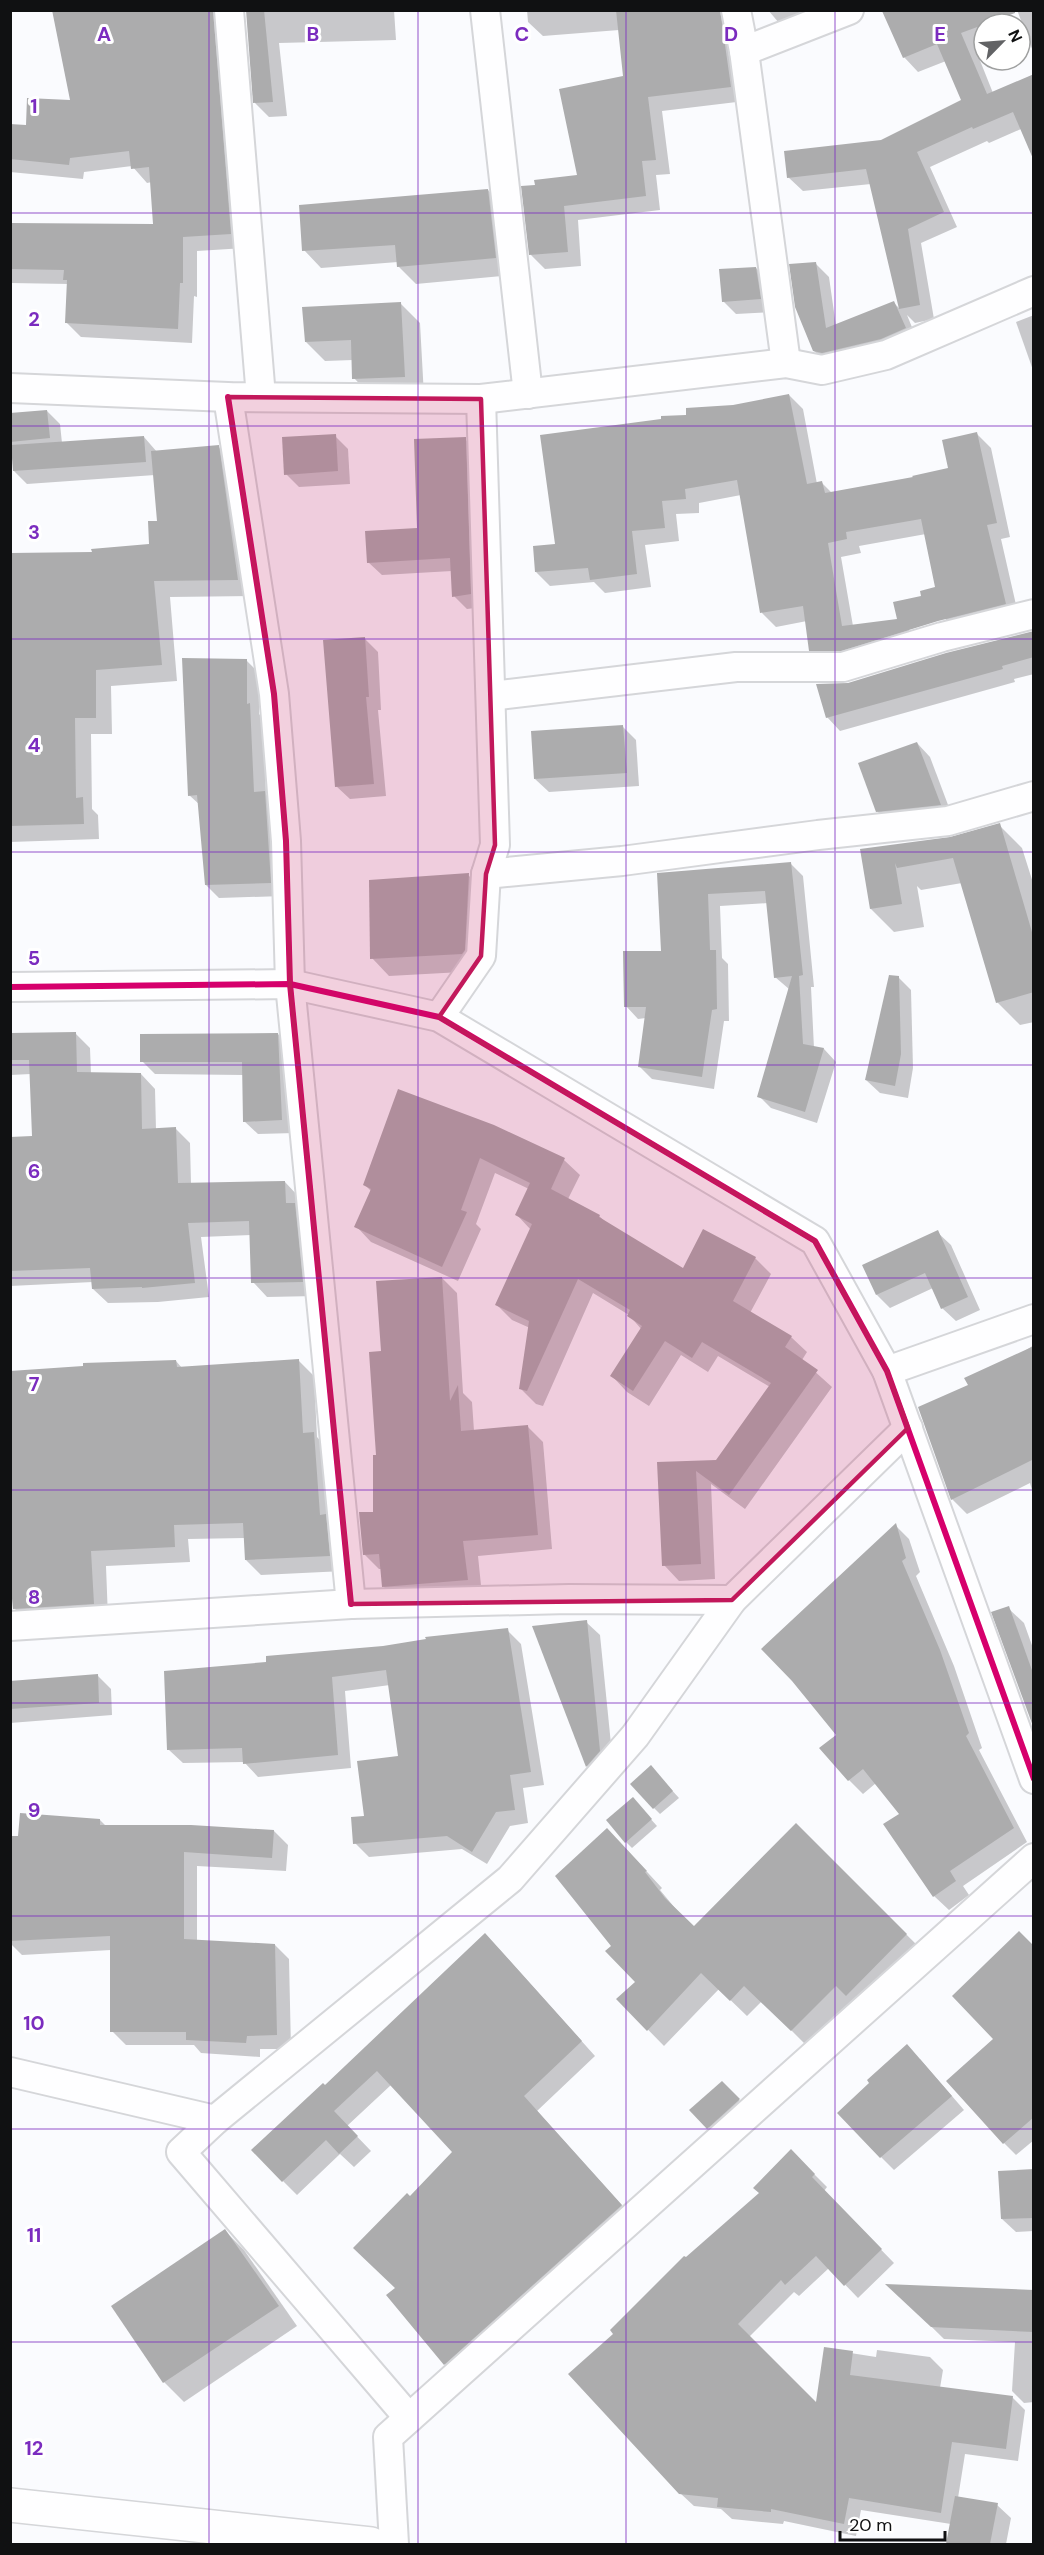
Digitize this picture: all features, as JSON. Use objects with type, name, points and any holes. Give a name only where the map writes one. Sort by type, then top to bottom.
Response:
[{"type":"main road","points":[[10,2505],[371,2544]]},
{"type":"street","points":[[229,10],[261,397]]},
{"type":"street","points":[[485,10],[528,394]]},
{"type":"street","points":[[736,10],[744,51],[786,363]]},
{"type":"street","points":[[744,51],[849,10]]},
{"type":"street","points":[[10,388],[228,397],[481,399],[786,363],[822,370],[886,355],[1034,291]]},
{"type":"street","points":[[228,397],[274,694],[286,841],[290,984],[351,1604]]},
{"type":"street","points":[[439,1017],[481,956],[486,874],[495,845],[481,399]]},
{"type":"street","points":[[491,696],[736,667],[843,667],[942,637],[1034,614]]},
{"type":"street","points":[[486,874],[622,861],[818,835],[948,821],[1034,796]]},
{"type":"street","points":[[10,987],[290,984],[439,1017],[815,1241],[887,1371],[1034,1779]]},
{"type":"street","points":[[887,1371],[1034,1319]]},
{"type":"street","points":[[409,2418],[181,2152],[215,2120],[510,1879],[635,1736],[732,1600],[908,1428]]},
{"type":"street","points":[[10,1626],[351,1604],[569,1599],[732,1600]]},
{"type":"street","points":[[394,2544],[388,2437],[1034,1858]]},
{"type":"street","points":[[10,2072],[215,2120]]},
{"type":"highlighted area","points":[[228,397],[481,399],[495,845],[486,874],[481,956],[439,1017],[815,1241],[887,1371],[908,1428],[732,1600],[351,1604],[290,984],[286,841],[274,694]]},
{"type":"building","points":[[52,10],[213,10],[231,234],[183,237],[183,283],[180,283],[178,329],[65,323],[67,280],[63,280],[64,270],[10,269],[10,223],[153,224],[149,167],[131,169],[129,151],[70,158],[69,165],[10,159],[10,124],[26,125],[27,98],[70,100]]},
{"type":"building","points":[[246,10],[264,10],[273,102],[253,103]]},
{"type":"building","points":[[616,10],[720,10],[731,87],[648,97],[656,160],[642,161],[646,196],[564,206],[568,252],[529,255],[521,186],[535,185],[534,180],[577,175],[559,89],[623,76]]},
{"type":"building","points":[[1015,10],[1015,12],[972,12],[972,29],[961,33],[972,59],[972,72],[978,72],[987,94],[1034,74],[1034,161],[1013,112],[973,129],[972,127],[917,152],[944,212],[908,229],[920,305],[899,309],[866,169],[787,178],[784,151],[881,140],[961,100],[937,44],[903,58],[882,11]]},
{"type":"building","points":[[488,189],[496,258],[397,267],[395,245],[302,251],[299,205]]},
{"type":"building","points":[[816,262],[826,328],[894,301],[906,328],[881,339],[822,353],[813,351],[795,307],[789,264]]},
{"type":"building","points":[[756,267],[761,299],[722,302],[719,269]]},
{"type":"building","points":[[401,302],[405,377],[352,379],[351,340],[305,342],[302,307]]},
{"type":"building","points":[[789,394],[807,484],[822,481],[825,493],[913,477],[948,468],[942,440],[977,432],[997,523],[987,525],[1006,604],[938,621],[841,651],[809,651],[803,606],[760,613],[737,480],[685,489],[686,499],[662,501],[665,528],[632,531],[637,574],[590,580],[588,568],[535,572],[533,546],[555,544],[540,435],[661,419],[661,416],[686,415],[686,408],[733,405]],"holes":[[[921,519],[935,587],[920,591],[921,596],[893,602],[897,619],[842,626],[828,543],[847,539],[846,532]]]},
{"type":"building","points":[[47,410],[50,438],[10,442],[10,413]]},
{"type":"building","points":[[336,434],[338,471],[284,475],[282,437]]},
{"type":"building","points":[[144,436],[146,462],[13,471],[11,445]]},
{"type":"building","points":[[466,437],[471,594],[452,597],[450,558],[367,563],[365,531],[417,528],[414,439]]},
{"type":"building","points":[[219,445],[238,580],[154,581],[162,665],[96,670],[96,718],[75,718],[76,798],[83,797],[84,824],[10,826],[10,553],[92,552],[91,549],[149,544],[148,521],[157,521],[151,451]]},
{"type":"building","points":[[1034,631],[1034,657],[1002,666],[1003,669],[826,718],[816,684],[848,683],[946,653]]},
{"type":"building","points":[[365,637],[369,697],[366,697],[374,784],[335,787],[323,640]]},
{"type":"building","points":[[182,658],[247,659],[247,704],[250,703],[254,792],[265,791],[271,883],[205,885],[197,795],[188,796]]},
{"type":"building","points":[[623,725],[627,773],[534,779],[531,731]]},
{"type":"building","points":[[917,742],[941,805],[876,812],[858,763]]},
{"type":"building","points":[[1000,823],[1034,939],[1034,992],[996,1003],[953,858],[897,868],[895,863],[902,904],[870,909],[860,849],[950,837]]},
{"type":"building","points":[[791,862],[803,975],[799,976],[803,1044],[824,1048],[805,1112],[757,1097],[792,976],[774,978],[765,891],[708,894],[710,950],[716,950],[717,1009],[712,1010],[702,1077],[638,1067],[646,1007],[624,1007],[623,951],[661,951],[657,873]]},
{"type":"building","points":[[469,873],[465,950],[462,954],[370,959],[369,880]]},
{"type":"building","points":[[889,975],[899,976],[901,1054],[895,1086],[865,1080]]},
{"type":"building","points":[[76,1032],[77,1072],[141,1073],[142,1129],[176,1127],[178,1183],[285,1181],[286,1203],[295,1203],[303,1282],[251,1283],[249,1221],[188,1223],[195,1283],[142,1288],[92,1289],[90,1268],[10,1271],[10,1137],[32,1136],[29,1060],[10,1060],[10,1033]]},
{"type":"building","points":[[278,1033],[282,1120],[243,1122],[242,1062],[140,1062],[140,1034]]},
{"type":"building","points":[[398,1089],[494,1125],[565,1158],[551,1189],[600,1215],[599,1217],[683,1268],[703,1229],[756,1257],[733,1301],[792,1336],[785,1347],[818,1370],[729,1495],[696,1471],[701,1564],[662,1566],[657,1462],[716,1460],[771,1383],[702,1342],[692,1358],[665,1341],[633,1391],[610,1376],[642,1326],[627,1316],[630,1310],[578,1279],[527,1391],[519,1389],[529,1321],[495,1305],[532,1224],[515,1215],[530,1183],[480,1158],[461,1210],[467,1212],[442,1267],[354,1227],[371,1189],[363,1185]]},
{"type":"building","points":[[938,1230],[968,1297],[941,1309],[925,1273],[876,1295],[862,1265]]},
{"type":"building","points":[[442,1277],[450,1401],[458,1385],[461,1431],[528,1425],[538,1535],[463,1541],[468,1580],[382,1587],[379,1554],[363,1555],[359,1512],[373,1512],[373,1455],[376,1455],[369,1352],[381,1351],[376,1281]]},
{"type":"building","points":[[1034,1346],[1034,1459],[951,1500],[918,1407],[968,1385],[964,1378]]},
{"type":"building","points":[[299,1359],[303,1433],[314,1432],[320,1515],[326,1514],[330,1556],[245,1560],[243,1523],[174,1525],[175,1547],[91,1551],[94,1604],[13,1609],[10,1578],[10,1371],[83,1366],[83,1363],[176,1360],[177,1367]]},
{"type":"building","points":[[896,1523],[906,1558],[902,1561],[940,1650],[969,1733],[966,1736],[1014,1828],[950,1871],[956,1881],[933,1897],[883,1824],[899,1814],[863,1769],[848,1781],[819,1748],[836,1735],[792,1681],[761,1649]]},
{"type":"building","points":[[1009,1606],[1034,1676],[1034,1729],[991,1612]]},
{"type":"building","points":[[587,1620],[600,1751],[586,1767],[532,1626]]},
{"type":"building","points":[[508,1628],[531,1772],[510,1775],[515,1810],[496,1812],[472,1852],[447,1836],[353,1844],[351,1817],[364,1816],[357,1761],[398,1756],[386,1670],[332,1677],[338,1755],[243,1764],[242,1748],[167,1750],[164,1671],[266,1662],[266,1656],[383,1646],[426,1639],[425,1637]]},
{"type":"building","points":[[98,1674],[99,1703],[10,1709],[10,1681]]},
{"type":"building","points":[[651,1765],[673,1791],[653,1809],[630,1784]]},
{"type":"building","points":[[633,1797],[652,1819],[625,1843],[606,1820]]},
{"type":"building","points":[[20,1813],[100,1819],[100,1825],[191,1825],[274,1830],[272,1858],[184,1852],[184,1939],[275,1944],[277,2035],[247,2036],[246,2043],[186,2040],[186,2032],[110,2032],[110,1936],[10,1941],[10,1836],[18,1836]]},
{"type":"building","points":[[796,1823],[907,1934],[846,1996],[836,1986],[791,2031],[744,1986],[730,2001],[701,1973],[647,2031],[616,1999],[635,1982],[605,1951],[611,1946],[555,1876],[607,1828],[647,1871],[645,1872],[665,1898],[694,1926]]},
{"type":"building","points":[[1019,1931],[1034,1946],[1034,2117],[1003,2144],[946,2081],[993,2039],[952,1996]]},
{"type":"building","points":[[485,1933],[582,2041],[524,2096],[622,2205],[444,2365],[386,2295],[395,2288],[353,2248],[407,2193],[410,2196],[452,2152],[377,2071],[334,2111],[358,2136],[339,2154],[326,2140],[282,2182],[251,2150],[323,2083],[325,2085]]},
{"type":"building","points":[[907,2044],[952,2096],[880,2158],[837,2113],[869,2083],[867,2080]]},
{"type":"building","points":[[722,2081],[740,2099],[707,2129],[689,2110]]},
{"type":"building","points":[[791,2149],[815,2174],[812,2177],[882,2249],[844,2286],[816,2256],[785,2285],[781,2280],[738,2324],[816,2402],[824,2347],[853,2351],[850,2375],[1013,2396],[1006,2449],[952,2442],[941,2513],[849,2498],[844,2524],[771,2509],[771,2512],[717,2507],[718,2498],[679,2494],[568,2374],[613,2334],[610,2330],[684,2256],[686,2257],[759,2193],[753,2188]]},
{"type":"building","points":[[1034,2169],[1034,2218],[1001,2219],[998,2171]]},
{"type":"building","points":[[225,2229],[279,2306],[163,2383],[111,2306]]},
{"type":"building","points":[[885,2284],[1034,2290],[1034,2332],[931,2327]]},
{"type":"building","points":[[955,2496],[998,2503],[990,2544],[946,2544]]},
{"type":"cycle path","points":[[228,397],[274,694],[286,841],[290,984],[351,1604]]},
{"type":"cycle path","points":[[10,987],[290,984],[439,1017],[815,1241],[887,1371],[1034,1779]]}]
